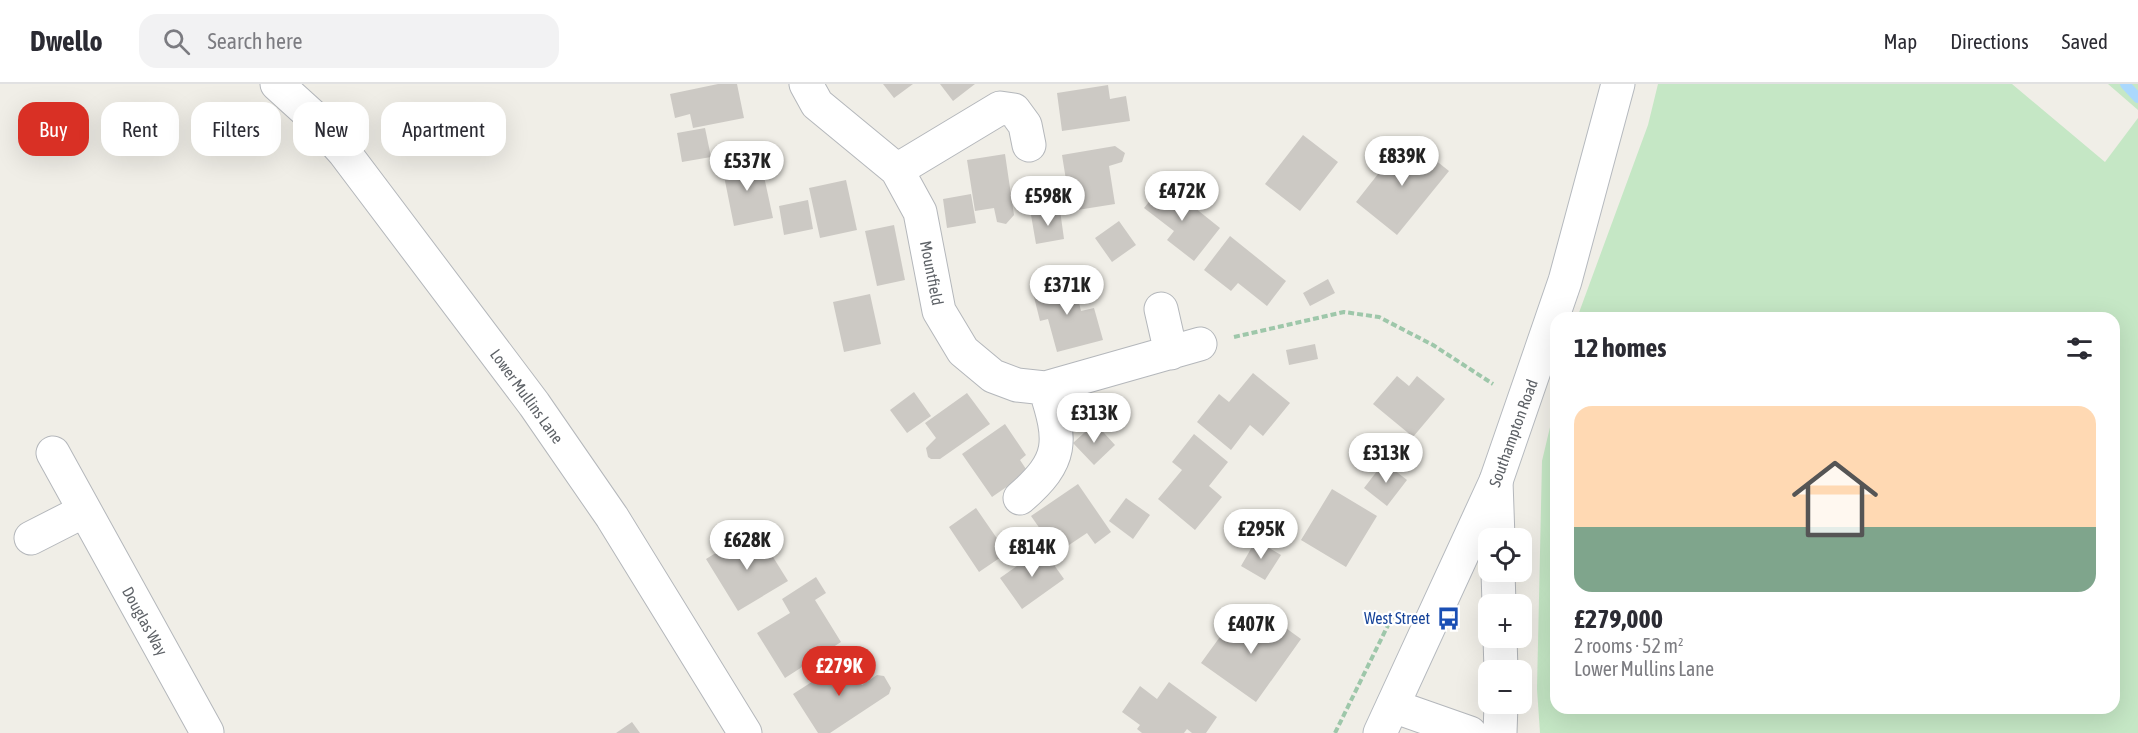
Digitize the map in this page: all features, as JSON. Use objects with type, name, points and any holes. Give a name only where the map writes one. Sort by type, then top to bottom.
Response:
[{"type":"street","name":"Lower Mullins Lane","points":[[277,84],[310,114],[344,152],[534,404],[612,517],[745,733]]},
{"type":"street","name":"Mountfield","points":[[806,84],[817,104],[854,138],[897,170],[920,212],[939,311],[963,351],[993,376],[1017,386],[1045,388],[1186,349]]},
{"type":"street","name":"Southampton Road","points":[[1554,312],[1565,281],[1618,84]]},
{"type":"street","points":[[897,170],[1000,108],[1014,110],[1025,125],[1029,146]]},
{"type":"street","points":[[1161,309],[1186,349]]},
{"type":"street","name":"Southampton Road","points":[[1386,719],[1496,481],[1550,324]]},
{"type":"street","points":[[1020,498],[1042,479],[1055,456],[1055,420],[1045,388]]},
{"type":"street","name":"Douglas Way","points":[[53,453],[203,733]]},
{"type":"street","points":[[1496,481],[1498,528]]},
{"type":"street","points":[[31,538],[84,511]]},
{"type":"street","points":[[1500,733],[1501,714]]},
{"type":"street","points":[[1386,719],[1470,733]]},
{"type":"path","points":[[1186,349],[1344,312],[1379,317],[1433,345],[1495,385]]},
{"type":"path","points":[[1492,392],[1500,375]]},
{"type":"path","points":[[1335,733],[1398,605]]},
{"type":"green space","points":[[1658,84],[2012,84],[2105,162],[2138,118],[2138,733],[1540,733],[1537,689],[1542,461],[1550,427],[1550,714],[2120,714],[2120,312],[1579,312],[1648,125]]},
{"type":"green space","points":[[2108,84],[2138,84],[2138,110]]},
{"type":"building","points":[[718,84],[737,84],[744,118],[693,128],[690,114],[675,118],[670,94]]},
{"type":"building","points":[[883,84],[913,84],[894,98]]},
{"type":"building","points":[[940,84],[975,84],[953,101]]},
{"type":"building","points":[[1108,85],[1110,99],[1126,96],[1130,121],[1062,131],[1057,93]]},
{"type":"building","points":[[705,128],[711,157],[682,162],[677,133]]},
{"type":"building","points":[[1303,135],[1338,162],[1300,211],[1265,184]]},
{"type":"building","points":[[1410,140],[1449,171],[1397,235],[1356,202],[1396,151],[1399,154]]},
{"type":"building","points":[[1115,146],[1125,153],[1122,162],[1109,166],[1115,204],[1071,211],[1062,155]]},
{"type":"building","points":[[1005,154],[1014,215],[1006,224],[997,222],[994,208],[975,211],[967,160]]},
{"type":"building","points":[[760,158],[773,218],[734,226],[722,166]]},
{"type":"building","points":[[846,180],[857,230],[820,238],[809,188]]},
{"type":"building","points":[[1164,183],[1220,228],[1194,261],[1167,240],[1174,231],[1144,208]]},
{"type":"building","points":[[971,194],[976,223],[947,228],[943,199]]},
{"type":"building","points":[[808,200],[813,229],[784,235],[779,206]]},
{"type":"building","points":[[1060,210],[1064,239],[1036,244],[1031,215]]},
{"type":"building","points":[[1119,221],[1136,245],[1112,262],[1095,238]]},
{"type":"building","points":[[894,225],[905,280],[877,286],[865,231]]},
{"type":"building","points":[[1230,236],[1286,281],[1267,306],[1238,283],[1231,291],[1204,270]]},
{"type":"building","points":[[1073,278],[1081,311],[1094,308],[1103,340],[1057,352],[1048,319],[1040,321],[1032,289]]},
{"type":"building","points":[[1328,279],[1335,293],[1310,306],[1303,293]]},
{"type":"building","points":[[870,294],[881,344],[844,352],[833,302]]},
{"type":"building","points":[[1315,344],[1318,359],[1289,365],[1286,350]]},
{"type":"building","points":[[1253,373],[1290,403],[1263,436],[1250,425],[1231,450],[1197,422],[1219,394],[1229,402]]},
{"type":"building","points":[[1397,376],[1409,386],[1417,376],[1445,399],[1413,437],[1373,404]]},
{"type":"building","points":[[914,392],[931,416],[907,433],[890,410]]},
{"type":"building","points":[[967,393],[990,424],[940,459],[931,459],[928,457],[926,448],[936,438],[925,423]]},
{"type":"building","points":[[1095,423],[1115,445],[1094,465],[1073,443]]},
{"type":"building","points":[[1005,424],[1026,455],[1020,460],[1028,472],[992,497],[962,454]]},
{"type":"building","points":[[1194,434],[1228,462],[1209,486],[1222,497],[1195,530],[1158,499],[1182,470],[1172,462]]},
{"type":"building","points":[[1384,462],[1407,480],[1387,506],[1364,488]]},
{"type":"building","points":[[1078,484],[1111,532],[1095,544],[1087,533],[1057,553],[1031,516]]},
{"type":"building","points":[[1332,489],[1377,516],[1346,567],[1301,540]]},
{"type":"building","points":[[1126,498],[1150,515],[1133,539],[1109,521]]},
{"type":"building","points":[[976,508],[1007,553],[979,572],[949,527]]},
{"type":"building","points":[[750,532],[757,544],[763,541],[788,581],[738,611],[706,559]]},
{"type":"building","points":[[1256,540],[1281,555],[1265,580],[1241,566]]},
{"type":"building","points":[[1042,548],[1064,579],[1022,609],[1000,578]]},
{"type":"building","points":[[816,577],[826,593],[815,600],[841,642],[785,678],[757,633],[790,613],[782,599]]},
{"type":"building","points":[[1238,612],[1263,631],[1272,618],[1301,639],[1256,702],[1201,663]]},
{"type":"building","points":[[846,660],[862,685],[877,675],[884,676],[891,688],[889,694],[830,733],[818,733],[793,694]]},
{"type":"building","points":[[1169,682],[1217,717],[1206,733],[1192,733],[1187,729],[1184,733],[1142,733],[1137,729],[1140,725],[1122,712],[1140,686],[1157,699]]},
{"type":"building","points":[[632,722],[640,733],[616,733]]},
{"type":"waterway","points":[[2125,84],[2138,98]]},
{"type":"place","name":"West Street","points":[[1448,618]]}]
